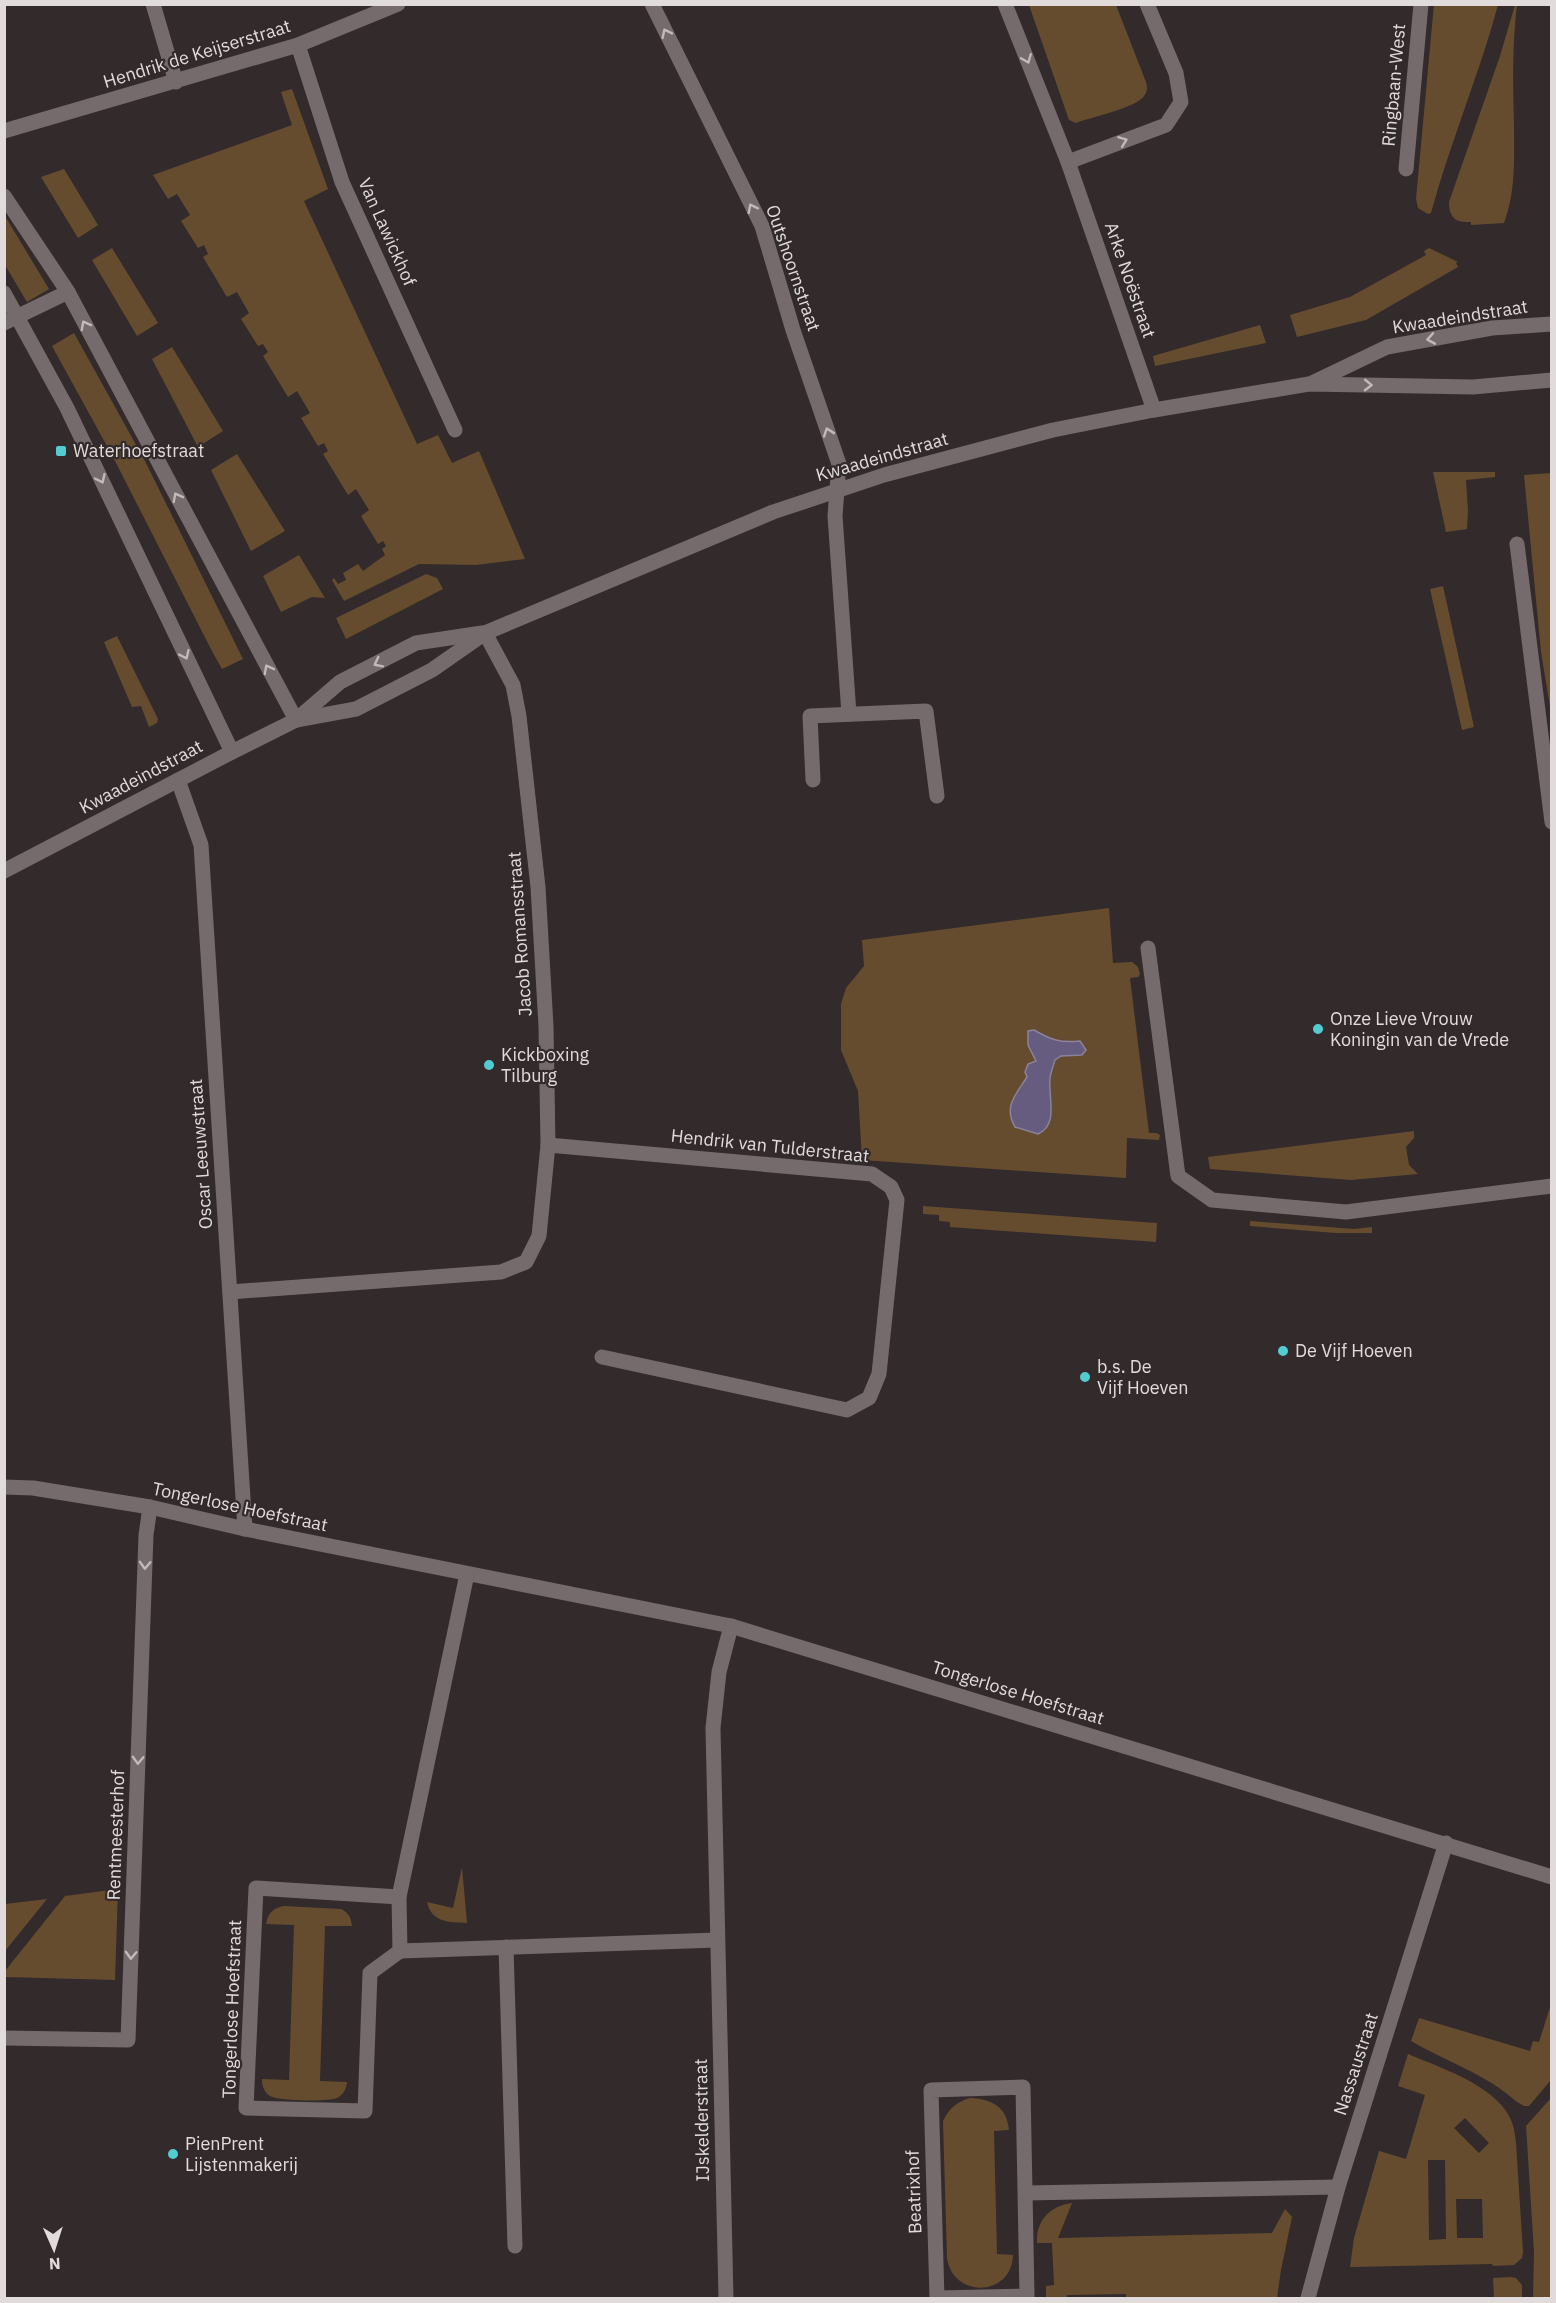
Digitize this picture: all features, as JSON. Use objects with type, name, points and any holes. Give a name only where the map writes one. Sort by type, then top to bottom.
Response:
[{"type":"street","points":[[153,4],[176,82]]},
{"type":"street","name":"Hendrik de Keijserstraat","points":[[4,131],[298,45],[398,4]]},
{"type":"street","name":"Outshoornstraat","points":[[652,4],[762,226],[793,330],[839,464],[835,516],[849,714]]},
{"type":"street","name":"Arke Noëstraat","points":[[1005,4],[1068,162],[1154,410]]},
{"type":"street","points":[[1068,162],[1166,125],[1181,102],[1176,73],[1147,4]]},
{"type":"street","name":"Ringbaan-West","points":[[1406,169],[1421,4]]},
{"type":"street","name":"Van Lawickhof","points":[[298,45],[342,182],[455,430]]},
{"type":"street","points":[[4,196],[68,292],[296,720]]},
{"type":"street","points":[[4,323],[68,292]]},
{"type":"street","points":[[4,293],[67,408],[232,752]]},
{"type":"street","name":"Kwaadeindstraat","points":[[1310,384],[1387,347],[1492,328],[1551,324]]},
{"type":"street","name":"Kwaadeindstraat","points":[[296,720],[356,709],[432,670],[485,633],[773,512],[838,489],[1053,430],[1154,410],[1310,384],[1473,387],[1551,380]]},
{"type":"street","points":[[1517,544],[1551,822]]},
{"type":"street","name":"Kwaadeindstraat","points":[[4,871],[296,720],[340,682],[416,643],[485,633]]},
{"type":"street","name":"Jacob Romansstraat","points":[[230,1292],[501,1272],[526,1262],[539,1236],[548,1145],[546,1026],[538,887],[519,716],[513,685],[485,633]]},
{"type":"street","points":[[813,780],[810,716],[926,711],[937,796]]},
{"type":"street","name":"Oscar Leeuwstraat","points":[[178,780],[201,845],[245,1529]]},
{"type":"street","points":[[1148,948],[1178,1176],[1212,1200],[1346,1212],[1551,1186]]},
{"type":"street","name":"Hendrik van Tulderstraat","points":[[548,1145],[872,1174],[891,1187],[897,1200],[879,1374],[869,1398],[847,1410],[602,1357]]},
{"type":"street","name":"Tongerlose Hoefstraat","points":[[4,1487],[33,1488],[150,1507],[245,1529],[731,1626],[1551,1876]]},
{"type":"street","name":"Rentmeesterhof","points":[[4,2038],[128,2040],[146,1535],[150,1507]]},
{"type":"street","points":[[467,1574],[399,1897],[400,1951],[717,1940]]},
{"type":"street","name":"IJskelderstraat","points":[[726,2298],[713,1728],[719,1672],[731,1626]]},
{"type":"street","name":"Nassaustraat","points":[[1308,2298],[1338,2187],[1446,1843]]},
{"type":"street","name":"Tongerlose Hoefstraat","points":[[399,1897],[256,1888],[246,2108],[364,2111],[370,1973],[400,1951]]},
{"type":"street","points":[[506,1947],[515,2246]]},
{"type":"street","name":"Beatrixhof","points":[[1023,2087],[1026,2193],[1028,2296],[937,2298],[931,2090],[1023,2087]]},
{"type":"street","points":[[1026,2193],[1338,2187]]},
{"type":"shaded area","points":[[1434,4],[1498,5],[1431,213],[1428,214],[1418,208],[1416,199]]},
{"type":"shaded area","points":[[1029,5],[1116,5],[1146,82],[1147,91],[1144,96],[1113,112],[1076,123],[1069,120]]},
{"type":"shaded area","points":[[1515,5],[1517,5],[1513,65],[1514,163],[1511,199],[1504,223],[1471,225],[1471,222],[1454,218],[1450,212],[1449,202],[1500,56]]},
{"type":"shaded area","points":[[292,89],[328,189],[304,201],[417,444],[438,435],[452,463],[479,451],[525,559],[476,565],[419,564],[344,601],[332,580],[334,578],[338,584],[346,580],[343,573],[358,564],[363,571],[385,555],[382,549],[386,546],[383,541],[378,544],[361,516],[369,510],[356,489],[348,495],[323,454],[328,451],[324,443],[318,446],[301,418],[310,413],[297,391],[288,397],[263,356],[268,352],[263,344],[258,346],[241,319],[249,313],[237,292],[227,297],[203,257],[208,254],[204,245],[198,248],[181,221],[190,215],[177,194],[168,199],[153,175],[292,125],[281,92]]},
{"type":"shaded area","points":[[64,169],[98,225],[78,238],[41,177]]},
{"type":"shaded area","points":[[5,216],[49,289],[27,302],[5,265]]},
{"type":"shaded area","points":[[112,248],[158,323],[137,336],[92,260]]},
{"type":"shaded area","points":[[1429,248],[1458,262],[1456,263],[1458,267],[1366,320],[1297,337],[1290,315],[1350,297],[1426,255],[1424,251]]},
{"type":"shaded area","points":[[1260,325],[1266,343],[1155,366],[1153,356]]},
{"type":"shaded area","points":[[74,333],[145,461],[243,659],[222,669],[113,457],[52,346]]},
{"type":"shaded area","points":[[172,347],[223,431],[198,447],[152,359]]},
{"type":"shaded area","points":[[237,454],[285,531],[251,551],[211,470]]},
{"type":"shaded area","points":[[1433,472],[1495,472],[1495,477],[1466,480],[1467,529],[1446,532]]},
{"type":"shaded area","points":[[1552,473],[1551,713],[1541,652],[1524,475]]},
{"type":"shaded area","points":[[299,555],[325,598],[312,597],[281,612],[263,576]]},
{"type":"shaded area","points":[[426,574],[437,578],[443,589],[346,639],[336,618]]},
{"type":"shaded area","points":[[1443,586],[1474,727],[1462,730],[1430,589]]},
{"type":"shaded area","points":[[117,636],[158,719],[157,723],[149,727],[141,706],[132,707],[104,642]]},
{"type":"shaded area","points":[[1109,908],[1113,963],[1132,962],[1138,967],[1140,974],[1138,977],[1130,978],[1149,1133],[1160,1135],[1159,1140],[1127,1138],[1126,1178],[862,1160],[858,1091],[841,1050],[841,1004],[846,988],[864,966],[862,940]]},
{"type":"shaded area","points":[[1034,1030],[1056,1040],[1080,1041],[1086,1050],[1082,1055],[1061,1056],[1055,1060],[1050,1078],[1050,1118],[1044,1130],[1038,1134],[1015,1127],[1010,1113],[1012,1101],[1027,1077],[1025,1072],[1028,1064],[1036,1061],[1028,1045],[1028,1031]]},
{"type":"shaded area","points":[[1414,1131],[1414,1138],[1406,1147],[1409,1165],[1418,1174],[1351,1180],[1210,1169],[1208,1157]]},
{"type":"shaded area","points":[[923,1206],[1157,1223],[1156,1242],[950,1227],[950,1222],[939,1221],[939,1215],[923,1214]]},
{"type":"shaded area","points":[[1250,1221],[1354,1229],[1372,1227],[1372,1233],[1336,1233],[1250,1226]]},
{"type":"shaded area","points":[[462,1867],[467,1923],[437,1918],[429,1909],[427,1902],[453,1908]]},
{"type":"shaded area","points":[[118,1889],[115,1980],[5,1977],[5,1971],[65,1896]]},
{"type":"shaded area","points":[[47,1899],[5,1951],[5,1904]]},
{"type":"shaded area","points":[[284,1906],[341,1909],[348,1914],[351,1921],[352,1926],[325,1926],[320,2081],[347,2082],[344,2091],[337,2098],[314,2100],[275,2098],[266,2093],[263,2086],[262,2079],[289,2080],[294,1925],[266,1924],[272,1912]]},
{"type":"shaded area","points":[[1551,2004],[1551,2080],[1529,2106],[1524,2106],[1479,2076],[1411,2041],[1419,2018],[1530,2051],[1533,2041],[1539,2042]]},
{"type":"shaded area","points":[[1408,2054],[1478,2086],[1491,2095],[1509,2116],[1516,2143],[1523,2252],[1522,2258],[1514,2265],[1350,2267],[1354,2238],[1379,2151],[1406,2159],[1425,2095],[1398,2086]],"holes":[[[1465,2118],[1489,2143],[1479,2153],[1454,2128]],[[1428,2160],[1445,2160],[1446,2239],[1429,2240]],[[1456,2199],[1482,2199],[1483,2238],[1457,2238]]]},
{"type":"shaded area","points":[[970,2098],[991,2102],[1002,2110],[1009,2130],[994,2131],[997,2254],[1013,2255],[1010,2269],[1003,2279],[982,2288],[960,2281],[952,2271],[947,2258],[943,2121],[954,2106]]},
{"type":"shaded area","points":[[1551,2098],[1551,2298],[1533,2298],[1534,2252],[1526,2126]]},
{"type":"shaded area","points":[[1072,2203],[1058,2238],[1272,2233],[1285,2209],[1292,2217],[1277,2298],[1126,2298],[1126,2294],[1067,2295],[1066,2298],[1046,2298],[1046,2286],[1054,2285],[1052,2243],[1037,2243],[1039,2227],[1051,2211]]},
{"type":"shaded area","points":[[1493,2278],[1516,2278],[1522,2285],[1522,2298],[1494,2298]]},
{"type":"place","name":"Waterhoefstraat","points":[[61,451]]},
{"type":"place","name":"Onze Lieve Vrouw Koningin van de Vrede","points":[[1318,1029]]},
{"type":"place","name":"Kickboxing Tilburg","points":[[489,1065]]},
{"type":"place","name":"De Vijf Hoeven","points":[[1283,1351]]},
{"type":"place","name":"b.s. De Vijf Hoeven","points":[[1085,1377]]},
{"type":"place","name":"PienPrent Lijstenmakerij","points":[[173,2154]]}]
